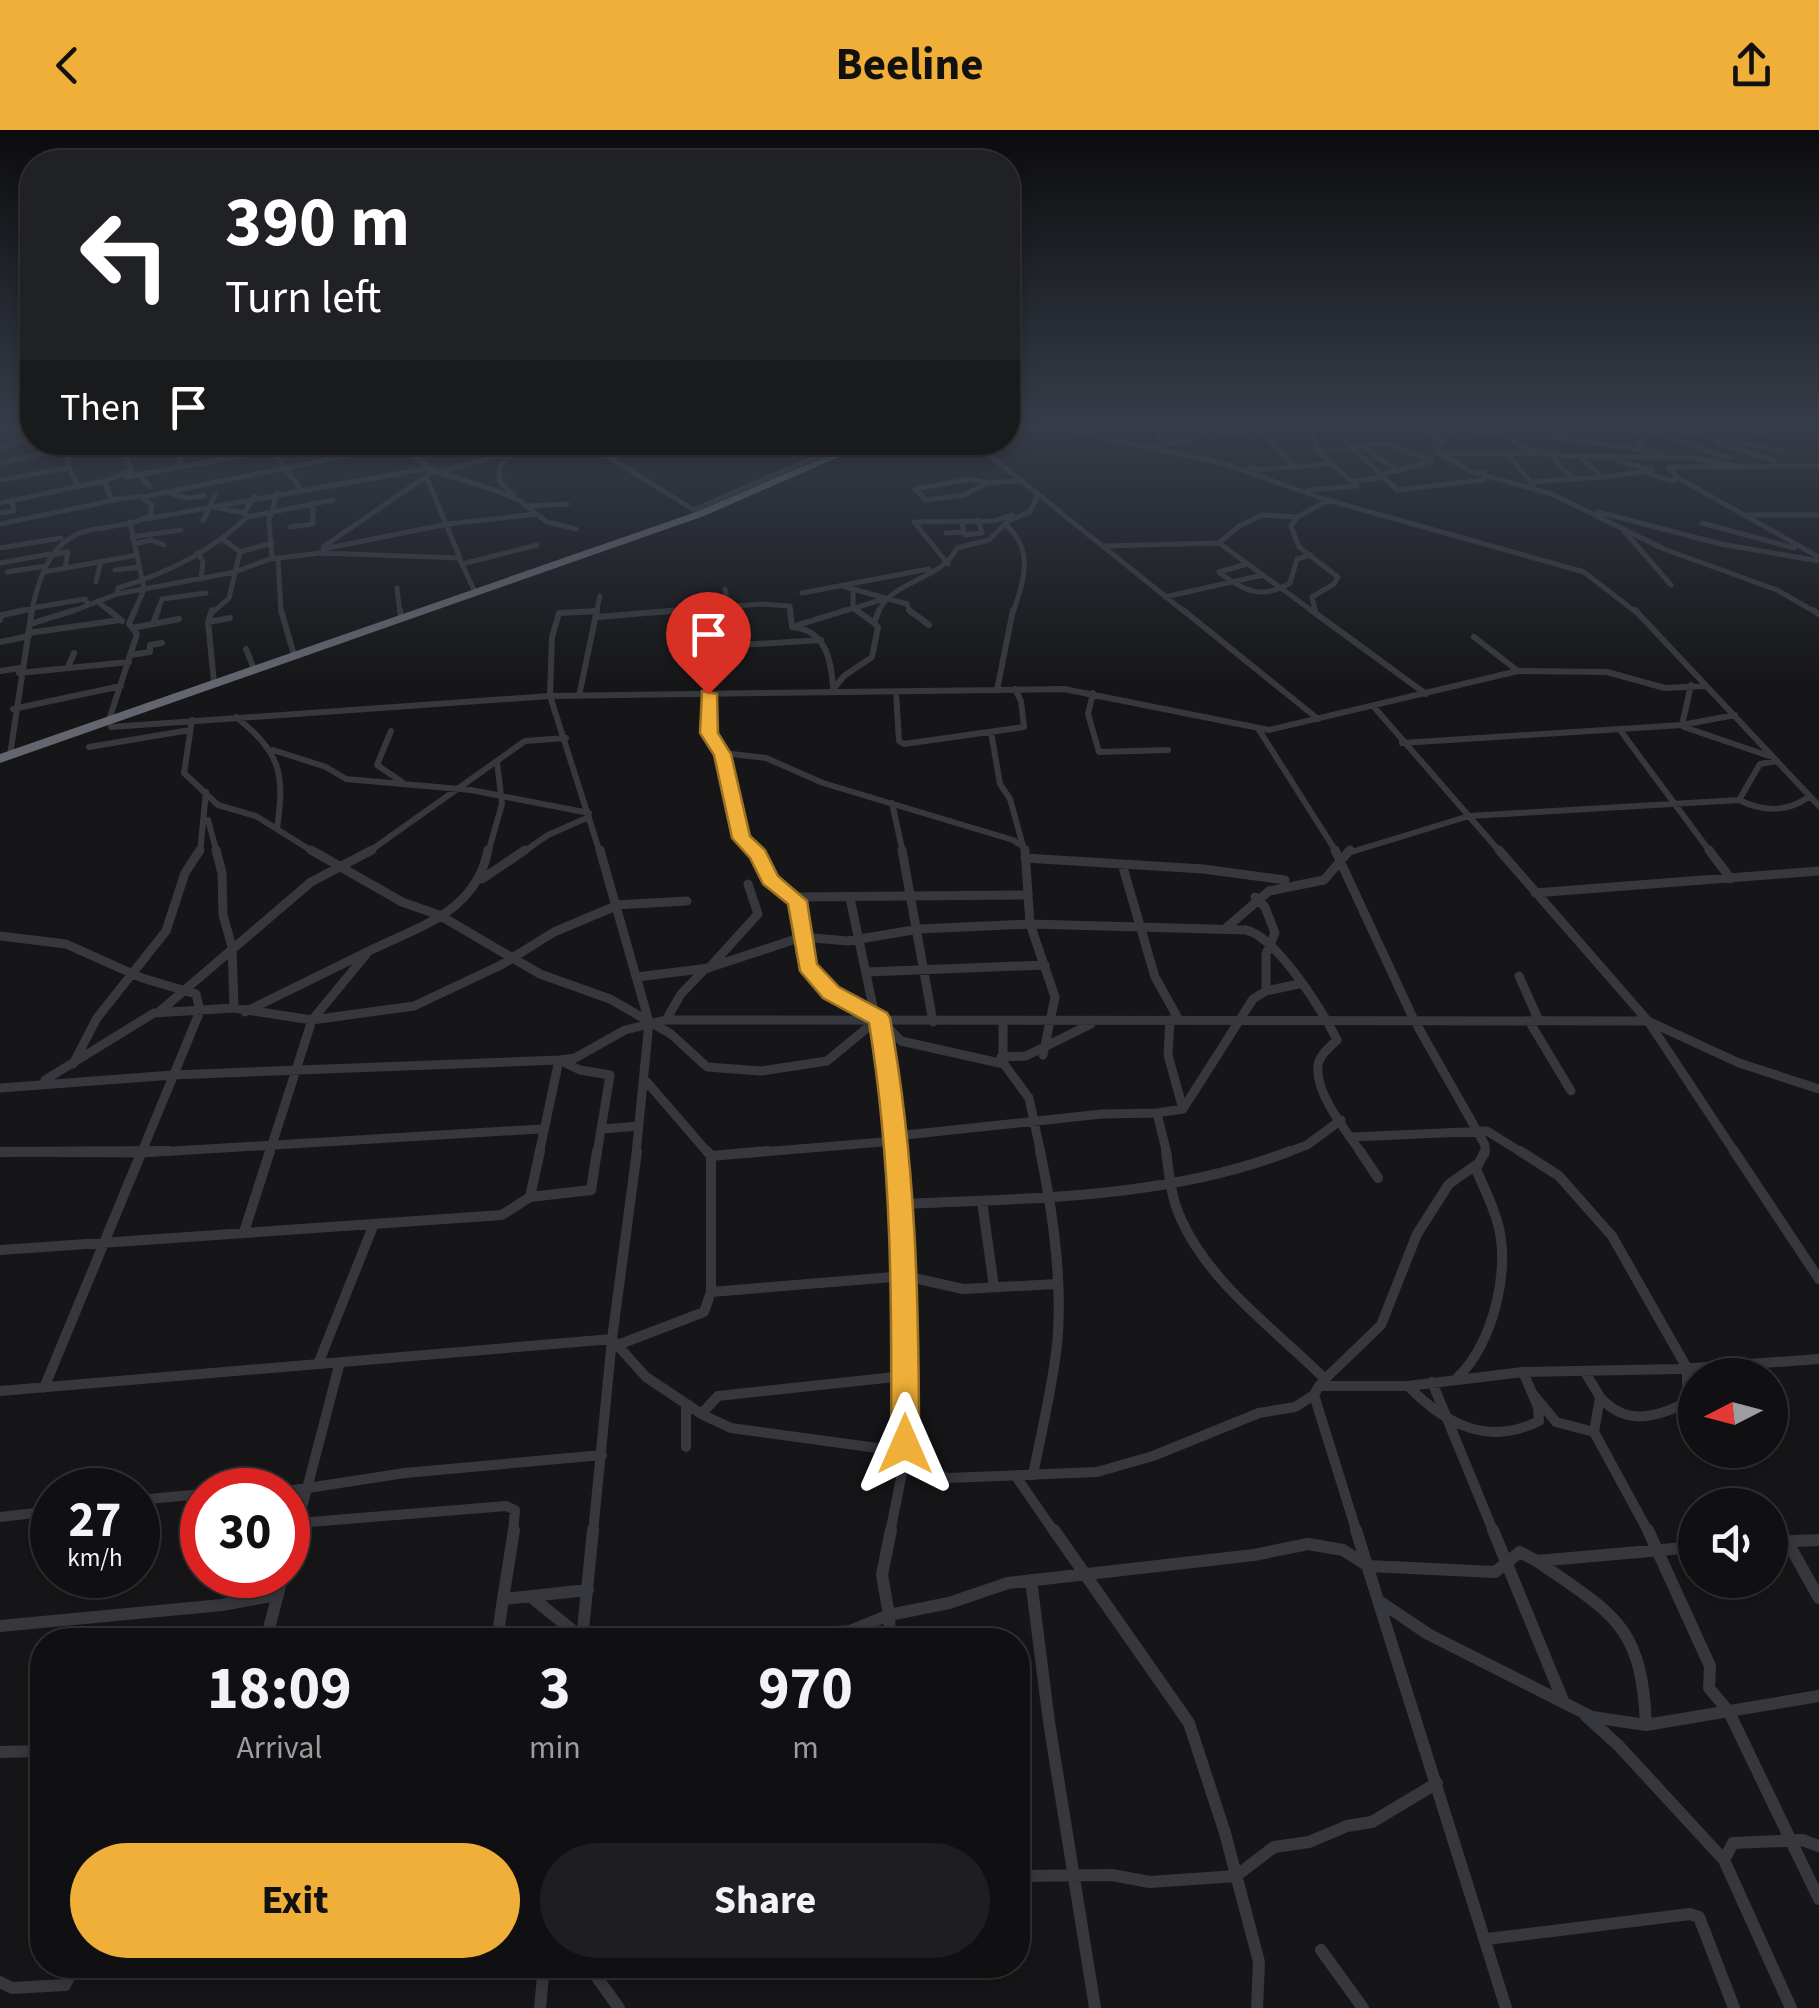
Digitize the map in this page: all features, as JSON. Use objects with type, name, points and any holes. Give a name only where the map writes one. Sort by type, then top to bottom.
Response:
[{"type":"highway","points":[[5,757],[418,618],[704,509]]},
{"type":"highway","points":[[0,769],[214,682],[510,581]]},
{"type":"street","points":[[33,509],[35,517]]},
{"type":"street","points":[[0,524],[74,509]]},
{"type":"street","points":[[144,520],[151,509]]},
{"type":"street","points":[[170,509],[183,512]]},
{"type":"street","points":[[0,538],[0,547],[201,509]]},
{"type":"street","points":[[204,520],[209,509]]},
{"type":"street","points":[[217,509],[246,515],[282,509]]},
{"type":"street","points":[[30,624],[143,585],[207,544],[224,540],[249,509]]},
{"type":"street","points":[[290,528],[313,524],[313,509]]},
{"type":"street","points":[[320,551],[380,509]]},
{"type":"street","points":[[440,509],[475,592]]},
{"type":"street","points":[[530,509],[548,522],[576,530]]},
{"type":"street","points":[[691,509],[696,512],[703,509]]},
{"type":"street","points":[[1055,509],[1318,718]]},
{"type":"street","points":[[1313,509],[1297,517],[1291,526],[1299,547],[1338,576],[1334,584],[1312,597],[1316,614]]},
{"type":"street","points":[[1360,509],[1584,572],[1628,603],[1819,806]]},
{"type":"street","points":[[1586,509],[1622,529],[1773,588],[1818,612]]},
{"type":"street","points":[[1736,509],[1816,557]]},
{"type":"street","points":[[1746,509],[1805,518],[1819,516]]},
{"type":"street","points":[[275,510],[268,521],[280,608],[294,655]]},
{"type":"street","points":[[945,565],[914,522],[994,521],[1030,511]]},
{"type":"street","points":[[792,627],[886,599],[945,565],[958,548],[989,540],[1005,524],[1030,511]]},
{"type":"street","points":[[1594,512],[1722,544],[1816,557]]},
{"type":"street","points":[[1748,515],[1760,512]]},
{"type":"street","points":[[143,585],[203,579],[275,558],[446,524],[537,514]]},
{"type":"street","points":[[1102,546],[1218,543],[1262,515],[1297,517]]},
{"type":"street","points":[[943,522],[947,535],[982,534],[978,520]]},
{"type":"street","points":[[961,521],[964,532]]},
{"type":"street","points":[[130,522],[143,585],[131,626]]},
{"type":"street","points":[[1702,523],[1728,534],[1816,557]]},
{"type":"street","points":[[996,690],[1009,621],[1021,596],[1025,570],[1022,538],[1005,524]]},
{"type":"street","points":[[1622,529],[1671,585]]},
{"type":"street","points":[[133,540],[181,530]]},
{"type":"street","points":[[5,757],[32,608],[50,555],[68,537]]},
{"type":"street","points":[[133,540],[164,545]]},
{"type":"street","points":[[224,540],[240,552]]},
{"type":"street","points":[[240,552],[272,543]]},
{"type":"street","points":[[1218,543],[1426,694]]},
{"type":"street","points":[[320,551],[461,561],[537,545]]},
{"type":"street","points":[[0,563],[68,552],[65,568]]},
{"type":"street","points":[[214,682],[208,622],[214,609],[229,598],[240,552]]},
{"type":"street","points":[[197,553],[203,561],[203,579]]},
{"type":"street","points":[[7,572],[65,568],[137,554]]},
{"type":"street","points":[[1247,564],[1218,572],[1249,595],[1282,589],[1294,576],[1298,559],[1311,555]]},
{"type":"street","points":[[96,582],[101,561]]},
{"type":"street","points":[[802,593],[945,565]]},
{"type":"street","points":[[114,570],[140,567]]},
{"type":"street","points":[[1165,597],[1263,575]]},
{"type":"street","points":[[182,596],[190,581]]},
{"type":"street","points":[[841,586],[907,604]]},
{"type":"street","points":[[397,588],[401,617]]},
{"type":"street","points":[[683,629],[721,625],[729,614],[726,589]]},
{"type":"street","points":[[854,590],[854,608]]},
{"type":"street","points":[[902,591],[912,616],[929,625]]},
{"type":"street","points":[[153,624],[162,599],[206,594]]},
{"type":"street","points":[[579,696],[600,596]]},
{"type":"street","points":[[0,620],[2,615],[86,599],[131,626],[137,634],[110,723],[550,696],[1071,689],[1259,730],[1374,707],[1518,671],[1607,672],[1664,688],[1704,686]]},
{"type":"street","points":[[874,623],[886,599]]},
{"type":"street","points":[[584,1628],[646,1081],[648,1022],[566,738],[550,696],[552,637],[559,613],[680,612],[762,604],[790,606],[792,627]]},
{"type":"street","points":[[832,690],[872,657],[878,627],[854,608]]},
{"type":"street","points":[[680,612],[684,642],[698,656],[708,694],[709,733],[722,754],[741,838],[758,854],[770,880],[795,897],[1028,895]]},
{"type":"street","points":[[208,622],[230,618]]},
{"type":"street","points":[[131,626],[179,619]]},
{"type":"street","points":[[0,642],[120,620]]},
{"type":"street","points":[[792,627],[815,633],[832,656],[832,690]]},
{"type":"street","points":[[1474,637],[1518,671]]},
{"type":"street","points":[[698,656],[726,646],[821,640]]},
{"type":"street","points":[[0,671],[130,658],[150,652],[150,645],[162,642]]},
{"type":"street","points":[[246,649],[254,669]]},
{"type":"street","points":[[68,667],[74,653]]},
{"type":"street","points":[[1682,726],[1691,688],[1688,667]]},
{"type":"street","points":[[14,709],[121,686]]},
{"type":"street","points":[[896,692],[900,743],[1024,727],[1015,689]]},
{"type":"street","points":[[1093,694],[1088,714],[1099,752],[1168,750]]},
{"type":"street","points":[[1374,707],[1648,1021],[1819,1279]]},
{"type":"street","points":[[1402,742],[1682,726],[1735,715]]},
{"type":"street","points":[[235,716],[280,758],[284,782],[278,829]]},
{"type":"street","points":[[192,720],[184,773],[218,805],[256,816],[341,870],[402,902],[439,915],[540,974],[610,999],[671,1034],[707,1066],[761,1071],[827,1061],[879,1018]]},
{"type":"street","points":[[1682,726],[1775,760]]},
{"type":"street","points":[[89,748],[190,730]]},
{"type":"street","points":[[614,1343],[646,1377],[701,1414],[731,1428],[877,1448],[948,1478],[1097,1472],[1153,1456],[1259,1413],[1295,1407],[1319,1386],[1381,1325],[1417,1234],[1449,1184],[1476,1166],[1485,1153],[1414,1018],[1356,888],[1259,730]]},
{"type":"street","points":[[1620,730],[1732,878]]},
{"type":"street","points":[[391,731],[377,765],[405,784]]},
{"type":"street","points":[[991,732],[1000,784],[1014,810],[1025,853],[1030,924],[1055,997],[1044,1051]]},
{"type":"street","points":[[38,1083],[159,1012],[311,882],[341,870],[388,842],[525,741],[566,738]]},
{"type":"street","points":[[273,750],[326,767],[346,780],[458,788],[589,815]]},
{"type":"street","points":[[722,754],[758,754],[796,767],[824,783],[1013,840],[1025,853],[1303,882]]},
{"type":"street","points":[[1739,800],[1760,764],[1775,760]]},
{"type":"street","points":[[482,879],[484,861],[505,808],[497,762]]},
{"type":"street","points":[[71,1066],[97,1018],[166,932],[185,874],[202,845],[206,792]]},
{"type":"street","points":[[1226,928],[1256,897],[1276,886],[1324,880],[1341,864],[1345,853],[1364,844],[1470,816],[1739,800],[1751,806],[1781,810],[1810,796]]},
{"type":"street","points":[[892,802],[919,929],[933,1022]]},
{"type":"street","points":[[205,813],[222,873],[223,915],[232,947],[234,1008]]},
{"type":"street","points":[[244,1012],[439,915],[482,879],[548,834],[589,815]]},
{"type":"street","points":[[1122,864],[1138,929],[1175,1020],[1168,1055],[1183,1109]]},
{"type":"street","points":[[1535,893],[1819,871]]},
{"type":"street","points":[[666,1020],[680,994],[758,914],[748,884]]},
{"type":"street","points":[[795,897],[804,923],[807,966],[814,977],[831,992],[879,1018],[900,1041],[1002,1060],[1044,1051],[1096,1022]]},
{"type":"street","points":[[1256,897],[1272,922],[1274,933],[1266,954],[1266,991]]},
{"type":"street","points":[[850,898],[879,1018],[896,1138],[906,1276],[906,1458],[884,1561],[890,1628]]},
{"type":"street","points":[[159,1012],[234,1008],[312,1020],[414,1006],[514,958],[554,932],[616,906],[688,901]]},
{"type":"street","points":[[637,977],[708,968],[802,937],[817,941],[859,939],[919,929],[1030,924],[1255,932],[1316,998],[1329,1022],[1337,1040],[1321,1057],[1318,1073],[1341,1120],[1378,1178]]},
{"type":"street","points":[[0,936],[66,944],[134,974],[196,994],[200,1011],[44,1388]]},
{"type":"street","points":[[244,1232],[312,1020],[328,996],[364,963],[369,950]]},
{"type":"street","points":[[866,972],[1044,965]]},
{"type":"street","points":[[1519,976],[1534,1021],[1571,1091]]},
{"type":"street","points":[[710,1156],[1102,1114],[1158,1114],[1183,1109],[1253,999],[1266,991],[1299,984]]},
{"type":"street","points":[[0,1088],[172,1075],[559,1060],[575,1058],[648,1022],[666,1020],[879,1018],[1049,1023],[1414,1018],[1648,1021],[1740,1063],[1819,1089]]},
{"type":"street","points":[[1002,1022],[1002,1060],[1029,1098],[1049,1194],[1056,1284],[1056,1352],[1033,1475]]},
{"type":"street","points":[[0,1250],[502,1215],[530,1197],[591,1190],[610,1075],[580,1070],[559,1060]]},
{"type":"street","points":[[530,1197],[559,1060]]},
{"type":"street","points":[[0,1391],[614,1343],[704,1312],[711,1292],[710,1156],[646,1081]]},
{"type":"street","points":[[1158,1114],[1168,1183],[1181,1223],[1319,1386],[1368,1566],[1506,2008]]},
{"type":"street","points":[[899,1204],[982,1202],[1168,1183],[1290,1153],[1341,1120]]},
{"type":"street","points":[[603,1128],[638,1126]]},
{"type":"street","points":[[0,1152],[141,1153],[542,1129]]},
{"type":"street","points":[[1352,1136],[1476,1130],[1496,1134],[1521,1154],[1560,1176],[1593,1211],[1630,1265],[1681,1358]]},
{"type":"street","points":[[1456,1378],[1465,1374],[1472,1362],[1500,1300],[1499,1225],[1476,1166]]},
{"type":"street","points":[[982,1202],[994,1286]]},
{"type":"street","points":[[318,1364],[374,1224]]},
{"type":"street","points":[[711,1292],[906,1276],[962,1288],[1056,1284]]},
{"type":"street","points":[[1788,1361],[1819,1359]]},
{"type":"street","points":[[310,1486],[340,1362]]},
{"type":"street","points":[[1319,1386],[1408,1386],[1523,1372],[1678,1368]]},
{"type":"street","points":[[1408,1386],[1449,1424],[1477,1432],[1528,1428],[1538,1420],[1523,1372]]},
{"type":"street","points":[[1586,1372],[1609,1411],[1628,1418],[1678,1407]]},
{"type":"street","points":[[701,1414],[718,1396],[904,1376]]},
{"type":"street","points":[[1432,1382],[1564,1703]]},
{"type":"street","points":[[1532,1393],[1556,1422],[1594,1432]]},
{"type":"street","points":[[1600,1397],[1594,1432],[1658,1550],[1710,1666],[1709,1688],[1730,1712],[1819,1899]]},
{"type":"street","points":[[686,1404],[686,1446]]},
{"type":"street","points":[[310,1490],[405,1473],[602,1455]]},
{"type":"street","points":[[1017,1478],[1189,1723],[1259,1962],[1258,2008]]},
{"type":"street","points":[[310,1522],[506,1506],[515,1510],[499,1628]]},
{"type":"street","points":[[0,1517],[30,1513]]},
{"type":"street","points":[[1788,1541],[1819,1540]]},
{"type":"street","points":[[1788,1543],[1819,1598]]},
{"type":"street","points":[[855,1628],[889,1615],[1031,1580],[1254,1555],[1308,1544],[1343,1550],[1368,1566],[1495,1572],[1520,1552],[1612,1613],[1634,1655],[1646,1694],[1646,1725]]},
{"type":"street","points":[[1538,1561],[1678,1548]]},
{"type":"street","points":[[1031,1580],[1094,2008]]},
{"type":"street","points":[[503,1599],[588,1590]]},
{"type":"street","points":[[530,1596],[569,1628]]},
{"type":"street","points":[[0,1626],[261,1598]]},
{"type":"street","points":[[269,1628],[277,1598]]},
{"type":"street","points":[[1380,1601],[1428,1634],[1580,1712],[1620,1746],[1724,1860],[1792,2008]]},
{"type":"street","points":[[1580,1712],[1646,1725],[1819,1696]]},
{"type":"street","points":[[0,1752],[30,1751]]},
{"type":"street","points":[[1030,1876],[1112,1875],[1150,1882],[1236,1876],[1274,1847],[1309,1842],[1347,1826],[1372,1822],[1437,1783]]},
{"type":"street","points":[[1724,1860],[1734,1843],[1791,1841],[1819,1846]]},
{"type":"street","points":[[1487,1939],[1690,1914],[1699,1917],[1734,2008]]},
{"type":"street","points":[[1321,1950],[1363,2008]]},
{"type":"street","points":[[0,1982],[12,1988],[64,1985],[68,1978]]},
{"type":"street","points":[[540,2008],[543,1978]]},
{"type":"street","points":[[597,1978],[619,2008]]},
{"type":"route","points":[[708,694],[709,733],[722,754],[741,838],[758,854],[770,880],[795,897],[804,923],[807,966],[831,992],[879,1018],[894,1106],[906,1276],[905,1444]]}]
